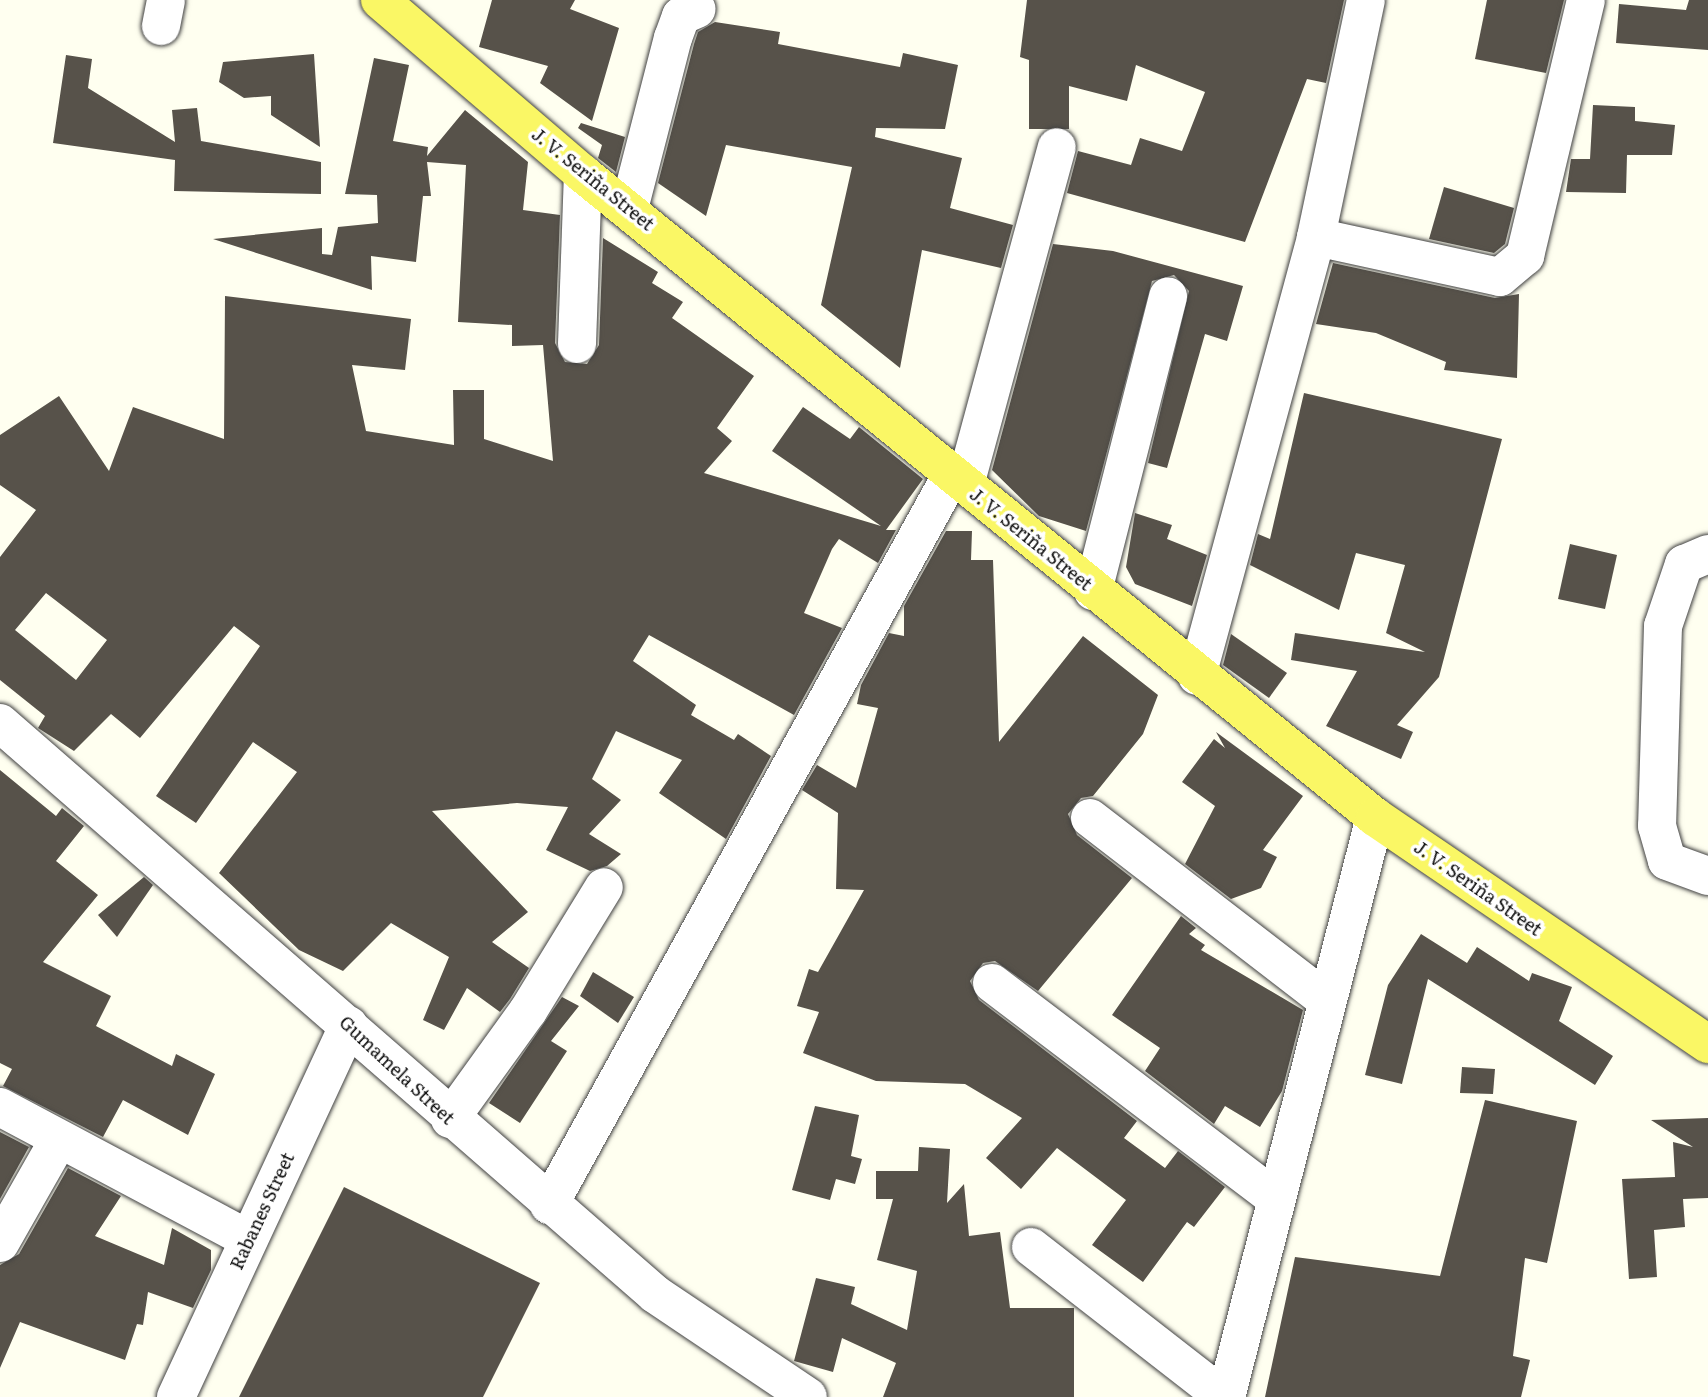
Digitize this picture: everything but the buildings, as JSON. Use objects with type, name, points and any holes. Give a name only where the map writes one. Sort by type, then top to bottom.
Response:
[{"type":"main road","name":"J. V. Seriña Street","points":[[380,0],[583,174],[1197,676],[1375,817],[1708,1044]]},
{"type":"street","points":[[1197,676],[1315,237],[1366,0]]},
{"type":"street","points":[[1315,237],[1500,277],[1525,257],[1587,0]]},
{"type":"street","points":[[629,209],[673,37],[681,16],[697,9]]},
{"type":"street","points":[[550,1205],[958,479],[1057,147]]},
{"type":"street","points":[[577,344],[583,174]]},
{"type":"street","points":[[1093,591],[1168,296]]},
{"type":"street","points":[[1708,554],[1684,564],[1664,626],[1657,826],[1667,861],[1708,876]]},
{"type":"street","name":"Gumamela Street","points":[[0,723],[349,1025],[450,1119],[655,1294],[808,1397]]},
{"type":"street","points":[[1031,1247],[1225,1397],[1274,1197],[1375,817]]},
{"type":"street","points":[[1090,818],[1326,1000]]},
{"type":"street","points":[[450,1119],[528,1011],[604,887]]},
{"type":"street","points":[[992,983],[1274,1197]]},
{"type":"street","name":"Rabanes Street","points":[[176,1397],[349,1025]]},
{"type":"street","points":[[0,1107],[248,1239]]},
{"type":"street","points":[[0,1243],[58,1140]]}]
